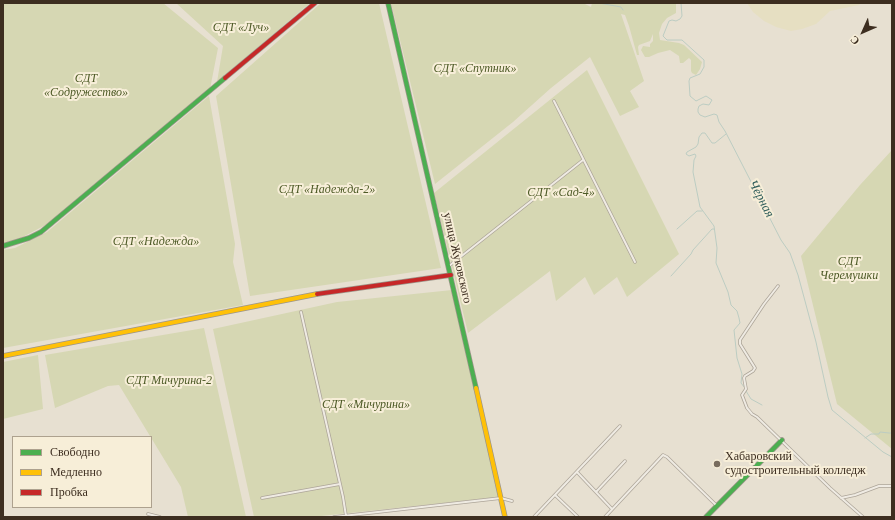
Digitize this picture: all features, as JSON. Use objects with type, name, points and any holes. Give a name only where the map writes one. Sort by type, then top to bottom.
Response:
[{"type":"street","points":[[3,246],[29,238],[41,232],[315,3]]},
{"type":"street","name":"улица Жуковского","points":[[388,3],[505,517]]},
{"type":"street","points":[[554,100],[634,262]]},
{"type":"street","points":[[449,266],[584,160]]},
{"type":"street","points":[[3,356],[335,291],[451,275]]},
{"type":"street","points":[[778,286],[740,340],[740,344],[755,368],[753,371],[744,376],[746,389],[743,396],[747,409],[753,415],[758,417],[841,498],[863,517]]},
{"type":"street","points":[[301,312],[346,516]]},
{"type":"street","points":[[534,517],[620,426]]},
{"type":"street","points":[[706,517],[782,440]]},
{"type":"street","points":[[604,517],[663,455],[667,457],[717,506]]},
{"type":"street","points":[[596,492],[625,461]]},
{"type":"street","points":[[577,472],[612,509]]},
{"type":"street","points":[[262,498],[340,484]]},
{"type":"street","points":[[841,498],[855,495],[879,486],[892,486]]},
{"type":"street","points":[[555,495],[578,517]]},
{"type":"street","points":[[334,517],[501,498],[512,501]]},
{"type":"street","points":[[148,514],[160,517]]},
{"type":"shaded area","points":[[747,3],[861,3],[859,5],[830,11],[816,24],[791,31],[776,27],[764,21],[753,12]]},
{"type":"green space","name":"СДТ «Содружество»","points":[[3,3],[163,3],[218,48],[210,89],[55,220],[19,239],[3,244]]},
{"type":"green space","name":"СДТ «Луч»","points":[[176,3],[310,3],[217,82],[223,46]]},
{"type":"green space","name":"СДТ «Надежда-2»","points":[[321,3],[379,3],[441,268],[250,296],[216,96]]},
{"type":"green space","name":"СДТ «Спутник»","points":[[391,3],[583,3],[591,7],[592,3],[676,3],[676,13],[667,18],[662,24],[659,33],[660,40],[684,45],[702,62],[696,75],[691,71],[691,60],[689,58],[683,63],[680,63],[679,56],[670,50],[645,57],[641,50],[643,46],[650,47],[650,44],[653,41],[653,34],[650,41],[639,45],[639,55],[637,55],[625,15],[621,14],[644,81],[630,91],[639,107],[620,116],[590,57],[551,88],[513,122],[435,184]]},
{"type":"green space","name":"СДТ «Сад-4»","points":[[587,70],[679,254],[627,297],[617,277],[594,295],[585,277],[556,301],[550,271],[468,333],[434,193]]},
{"type":"green space","name":"СДТ «Надежда»","points":[[209,96],[235,244],[233,262],[243,305],[3,348],[3,250],[15,248],[47,232]]},
{"type":"green space","name":"СДТ Черемушки","points":[[892,150],[892,449],[837,404],[801,256],[860,185]]},
{"type":"green space","name":"СДТ «Мичурина»","points":[[452,290],[501,489],[500,497],[312,517],[254,517],[213,329],[337,302]]},
{"type":"green space","name":"СДТ Мичурина-2","points":[[204,328],[246,517],[188,517],[181,487],[152,439],[152,436],[150,436],[119,385],[108,386],[55,408],[45,355]]},
{"type":"green space","points":[[38,355],[43,409],[3,419],[3,362]]},
{"type":"waterway","points":[[599,3],[621,7],[623,10]]},
{"type":"waterway","name":"Чёрная","points":[[681,3],[682,16],[676,21],[669,21],[663,36],[667,40],[682,40],[704,60],[704,67],[700,74],[690,78],[690,96],[696,101],[706,96],[712,100],[709,105],[703,104],[699,106],[698,112],[700,115],[705,117],[714,114],[717,115],[719,122],[781,240],[790,253],[798,275],[816,342],[832,410],[883,452],[892,457]]},
{"type":"waterway","points":[[726,134],[715,143],[712,143],[705,133],[702,133],[696,147],[686,154],[689,156],[695,154],[696,156],[694,160],[693,172],[700,207],[714,226],[717,248],[716,263],[728,292],[731,305],[737,311],[739,318],[740,323],[734,330],[737,358],[742,374],[741,383],[745,388]]},
{"type":"waterway","points":[[677,229],[697,211],[702,211]]},
{"type":"waterway","points":[[671,276],[712,229],[714,229]]},
{"type":"waterway","points":[[746,391],[751,399],[762,405]]},
{"type":"waterway","points":[[865,438],[871,434],[879,434],[880,432],[892,433]]},
{"type":"traffic: fast","points":[[388,3],[476,388]]},
{"type":"traffic: fast","points":[[3,246],[29,238],[41,232],[225,78]]},
{"type":"traffic: fast","points":[[706,517],[782,440]]},
{"type":"traffic: slow","points":[[3,356],[317,294]]},
{"type":"traffic: slow","points":[[476,388],[505,517]]},
{"type":"traffic: jam","points":[[225,78],[315,3]]},
{"type":"traffic: jam","points":[[317,294],[451,275]]},
{"type":"place","name":"Хабаровский судостроительный колледж","points":[[717,464]]}]
